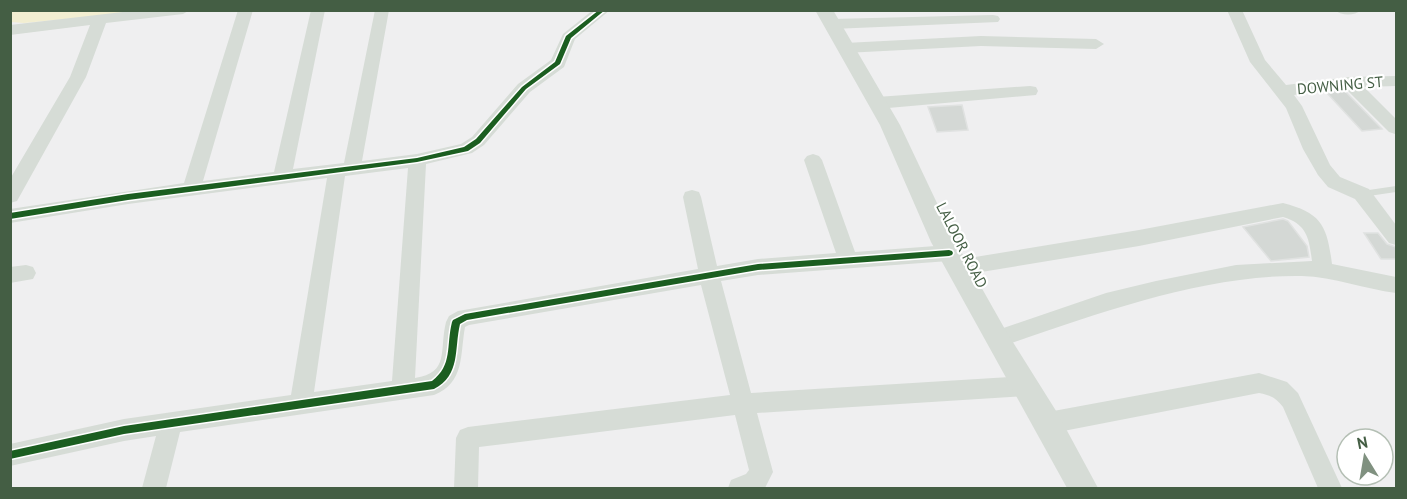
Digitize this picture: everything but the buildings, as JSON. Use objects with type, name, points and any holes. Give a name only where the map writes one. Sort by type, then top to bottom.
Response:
[{"type":"street","points":[[10,43],[15,29],[183,10]]},
{"type":"street","points":[[190,189],[246,10]]},
{"type":"street","points":[[282,177],[318,10]]},
{"type":"street","points":[[301,405],[345,168],[382,10]]},
{"type":"street","points":[[10,216],[190,189],[417,160],[466,149],[478,141],[524,88],[558,63],[568,37],[603,10]]},
{"type":"street","points":[[1342,10],[1354,10]]},
{"type":"street","points":[[1232,11],[1258,62],[1284,91],[1301,120],[1312,149],[1324,170],[1334,182],[1362,194],[1396,238]]},
{"type":"street","points":[[828,17],[993,20]]},
{"type":"street","name":"LALOOR ROAD","points":[[828,17],[891,125],[953,260],[1048,423],[1083,489]]},
{"type":"street","points":[[10,196],[78,77],[100,20]]},
{"type":"street","points":[[845,48],[981,41],[1096,44]]},
{"type":"street","name":"DOWNING ST","points":[[1284,91],[1349,82],[1396,81]]},
{"type":"street","points":[[1349,82],[1395,128]]},
{"type":"street","points":[[877,102],[1030,91]]},
{"type":"street","points":[[403,390],[417,160]]},
{"type":"street","points":[[813,160],[848,260]]},
{"type":"street","points":[[692,197],[709,275],[762,472],[754,484],[740,489]]},
{"type":"street","points":[[10,455],[124,430],[434,385],[446,378],[451,367],[452,335],[456,322],[465,317],[758,267],[848,260],[953,260],[1139,238],[1283,210],[1303,215],[1315,226],[1323,270]]},
{"type":"street","points":[[997,339],[1106,302],[1156,289],[1236,273],[1302,268],[1396,285]]},
{"type":"street","points":[[1048,423],[1259,383],[1275,386],[1285,393],[1293,407],[1330,489]]},
{"type":"street","points":[[466,489],[468,438],[742,404],[1025,386]]},
{"type":"street","points":[[154,489],[171,423]]},
{"type":"lane","points":[[1362,194],[1396,189]]},
{"type":"shaded area","points":[[10,11],[148,11],[24,23],[11,22]]},
{"type":"cycle path","points":[[10,216],[128,197],[417,160],[466,149],[478,141],[524,88],[558,63],[568,37],[603,10]]},
{"type":"cycle path","points":[[10,455],[124,430],[434,385],[447,372],[452,357],[456,322],[465,317],[758,267],[949,253]]}]
